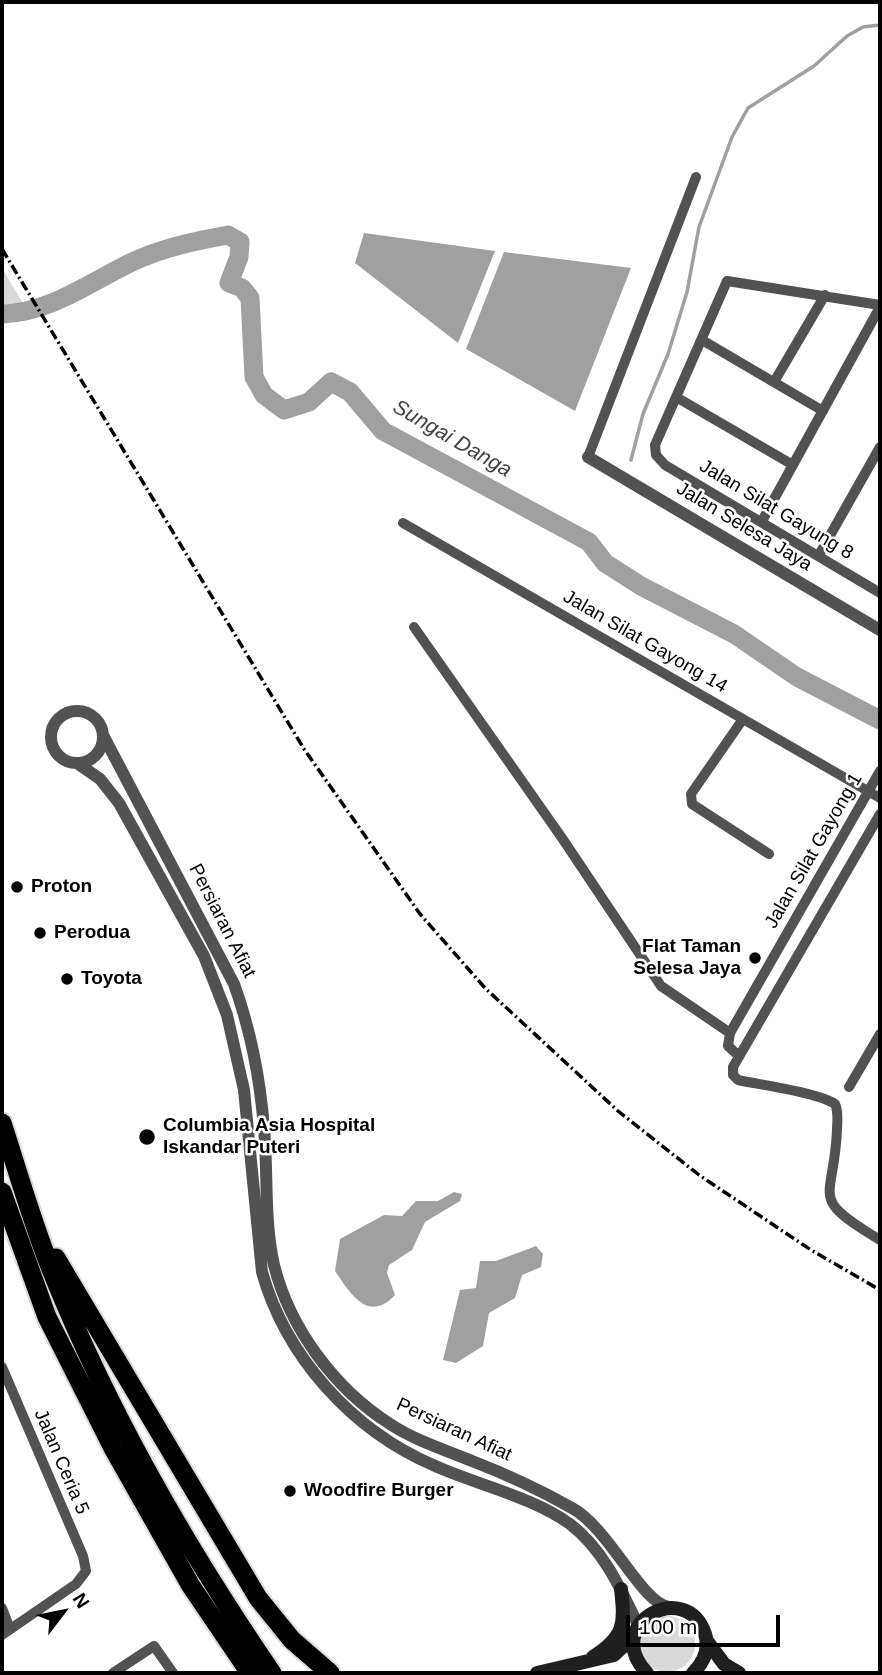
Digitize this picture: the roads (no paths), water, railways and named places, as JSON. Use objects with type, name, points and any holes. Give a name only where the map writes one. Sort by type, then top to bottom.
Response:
[{"type":"highway","points":[[2,1123],[36,1227],[75,1326],[139,1459],[183,1534],[272,1673]]},
{"type":"highway","points":[[2,1192],[47,1317],[113,1448],[191,1586],[250,1673]]},
{"type":"highway","points":[[36,1227],[83,1301],[258,1598],[292,1640],[330,1673]]},
{"type":"main road","points":[[580,1665],[618,1638],[624,1614],[621,1589]]},
{"type":"main road","points":[[537,1673],[614,1655],[646,1616],[669,1607],[690,1614],[699,1621],[707,1641],[724,1664],[739,1673]]},
{"type":"main road","points":[[636,1630],[635,1656],[646,1673]]},
{"type":"main road","points":[[693,1673],[702,1664],[707,1641]]},
{"type":"street","points":[[588,457],[696,177]]},
{"type":"street","points":[[762,521],[823,411],[880,306],[727,281],[676,397],[793,465]]},
{"type":"street","points":[[774,382],[825,295]]},
{"type":"street","points":[[702,340],[823,411]]},
{"type":"street","name":"Jalan Silat Gayung 8","points":[[676,397],[656,436],[656,454],[665,465],[879,590]]},
{"type":"street","points":[[819,555],[880,447]]},
{"type":"street","name":"Jalan Selesa Jaya","points":[[588,457],[880,630]]},
{"type":"street","name":"Jalan Silat Gayong 14","points":[[403,523],[880,798]]},
{"type":"street","points":[[414,627],[562,838],[661,986],[730,1033],[728,1045],[739,1056]]},
{"type":"street","name":"Persiaran Afiat","points":[[636,1630],[621,1589],[588,1540],[578,1531],[532,1505],[432,1465],[389,1443],[357,1419],[320,1379],[269,1297],[258,1242],[248,1130],[236,1049],[227,1015],[204,957],[112,792],[77,763],[62,758],[56,751],[52,735],[58,720],[73,712],[81,712],[96,720],[234,984],[257,1063],[274,1262],[282,1291],[305,1336],[333,1376],[391,1426],[552,1497],[590,1520],[620,1553],[646,1593],[659,1606],[669,1607]]},
{"type":"street","points":[[743,719],[691,794],[692,804],[769,854]]},
{"type":"street","points":[[77,763],[93,758],[99,751],[103,735]]},
{"type":"street","name":"Jalan Silat Gayong 1","points":[[730,1033],[878,774]]},
{"type":"street","points":[[880,814],[739,1056],[733,1075],[738,1080],[817,1096],[835,1104],[836,1139],[828,1187],[829,1199],[844,1217],[880,1240]]},
{"type":"street","points":[[849,1087],[880,1034]]},
{"type":"street","points":[[248,1130],[264,1130]]},
{"type":"street","points":[[249,1149],[265,1150]]},
{"type":"street","points":[[269,1297],[282,1291]]},
{"type":"street","name":"Jalan Ceria 5","points":[[2,1367],[83,1556],[86,1571],[76,1584],[6,1632]]},
{"type":"street","points":[[578,1531],[590,1520]]},
{"type":"street","points":[[2,1608],[6,1632]]},
{"type":"street","points":[[113,1673],[154,1646],[173,1673]]},
{"type":"waterway","points":[[631,460],[643,414],[668,354],[687,292],[699,227],[732,137],[748,108],[814,66],[847,36],[863,27],[880,25]]},
{"type":"waterway","name":"Sungai Danga","points":[[2,314],[52,303],[154,253],[228,235],[240,242],[239,257],[229,283],[242,288],[250,298],[254,377],[264,395],[284,410],[309,402],[331,382],[350,392],[383,431],[589,542],[605,563],[641,586],[734,634],[797,677],[880,720]]},
{"type":"railway","points":[[2,249],[304,749],[420,914],[485,988],[618,1111],[699,1175],[811,1250],[880,1290]]},
{"type":"place","name":"Proton","points":[[17,887]]},
{"type":"place","name":"Perodua","points":[[40,933]]},
{"type":"place","name":"Flat Taman Selesa Jaya","points":[[755,958]]},
{"type":"place","name":"Toyota","points":[[67,979]]},
{"type":"place","name":"Columbia Asia Hospital Iskandar Puteri","points":[[147,1137]]},
{"type":"place","name":"Woodfire Burger","points":[[290,1491]]}]
